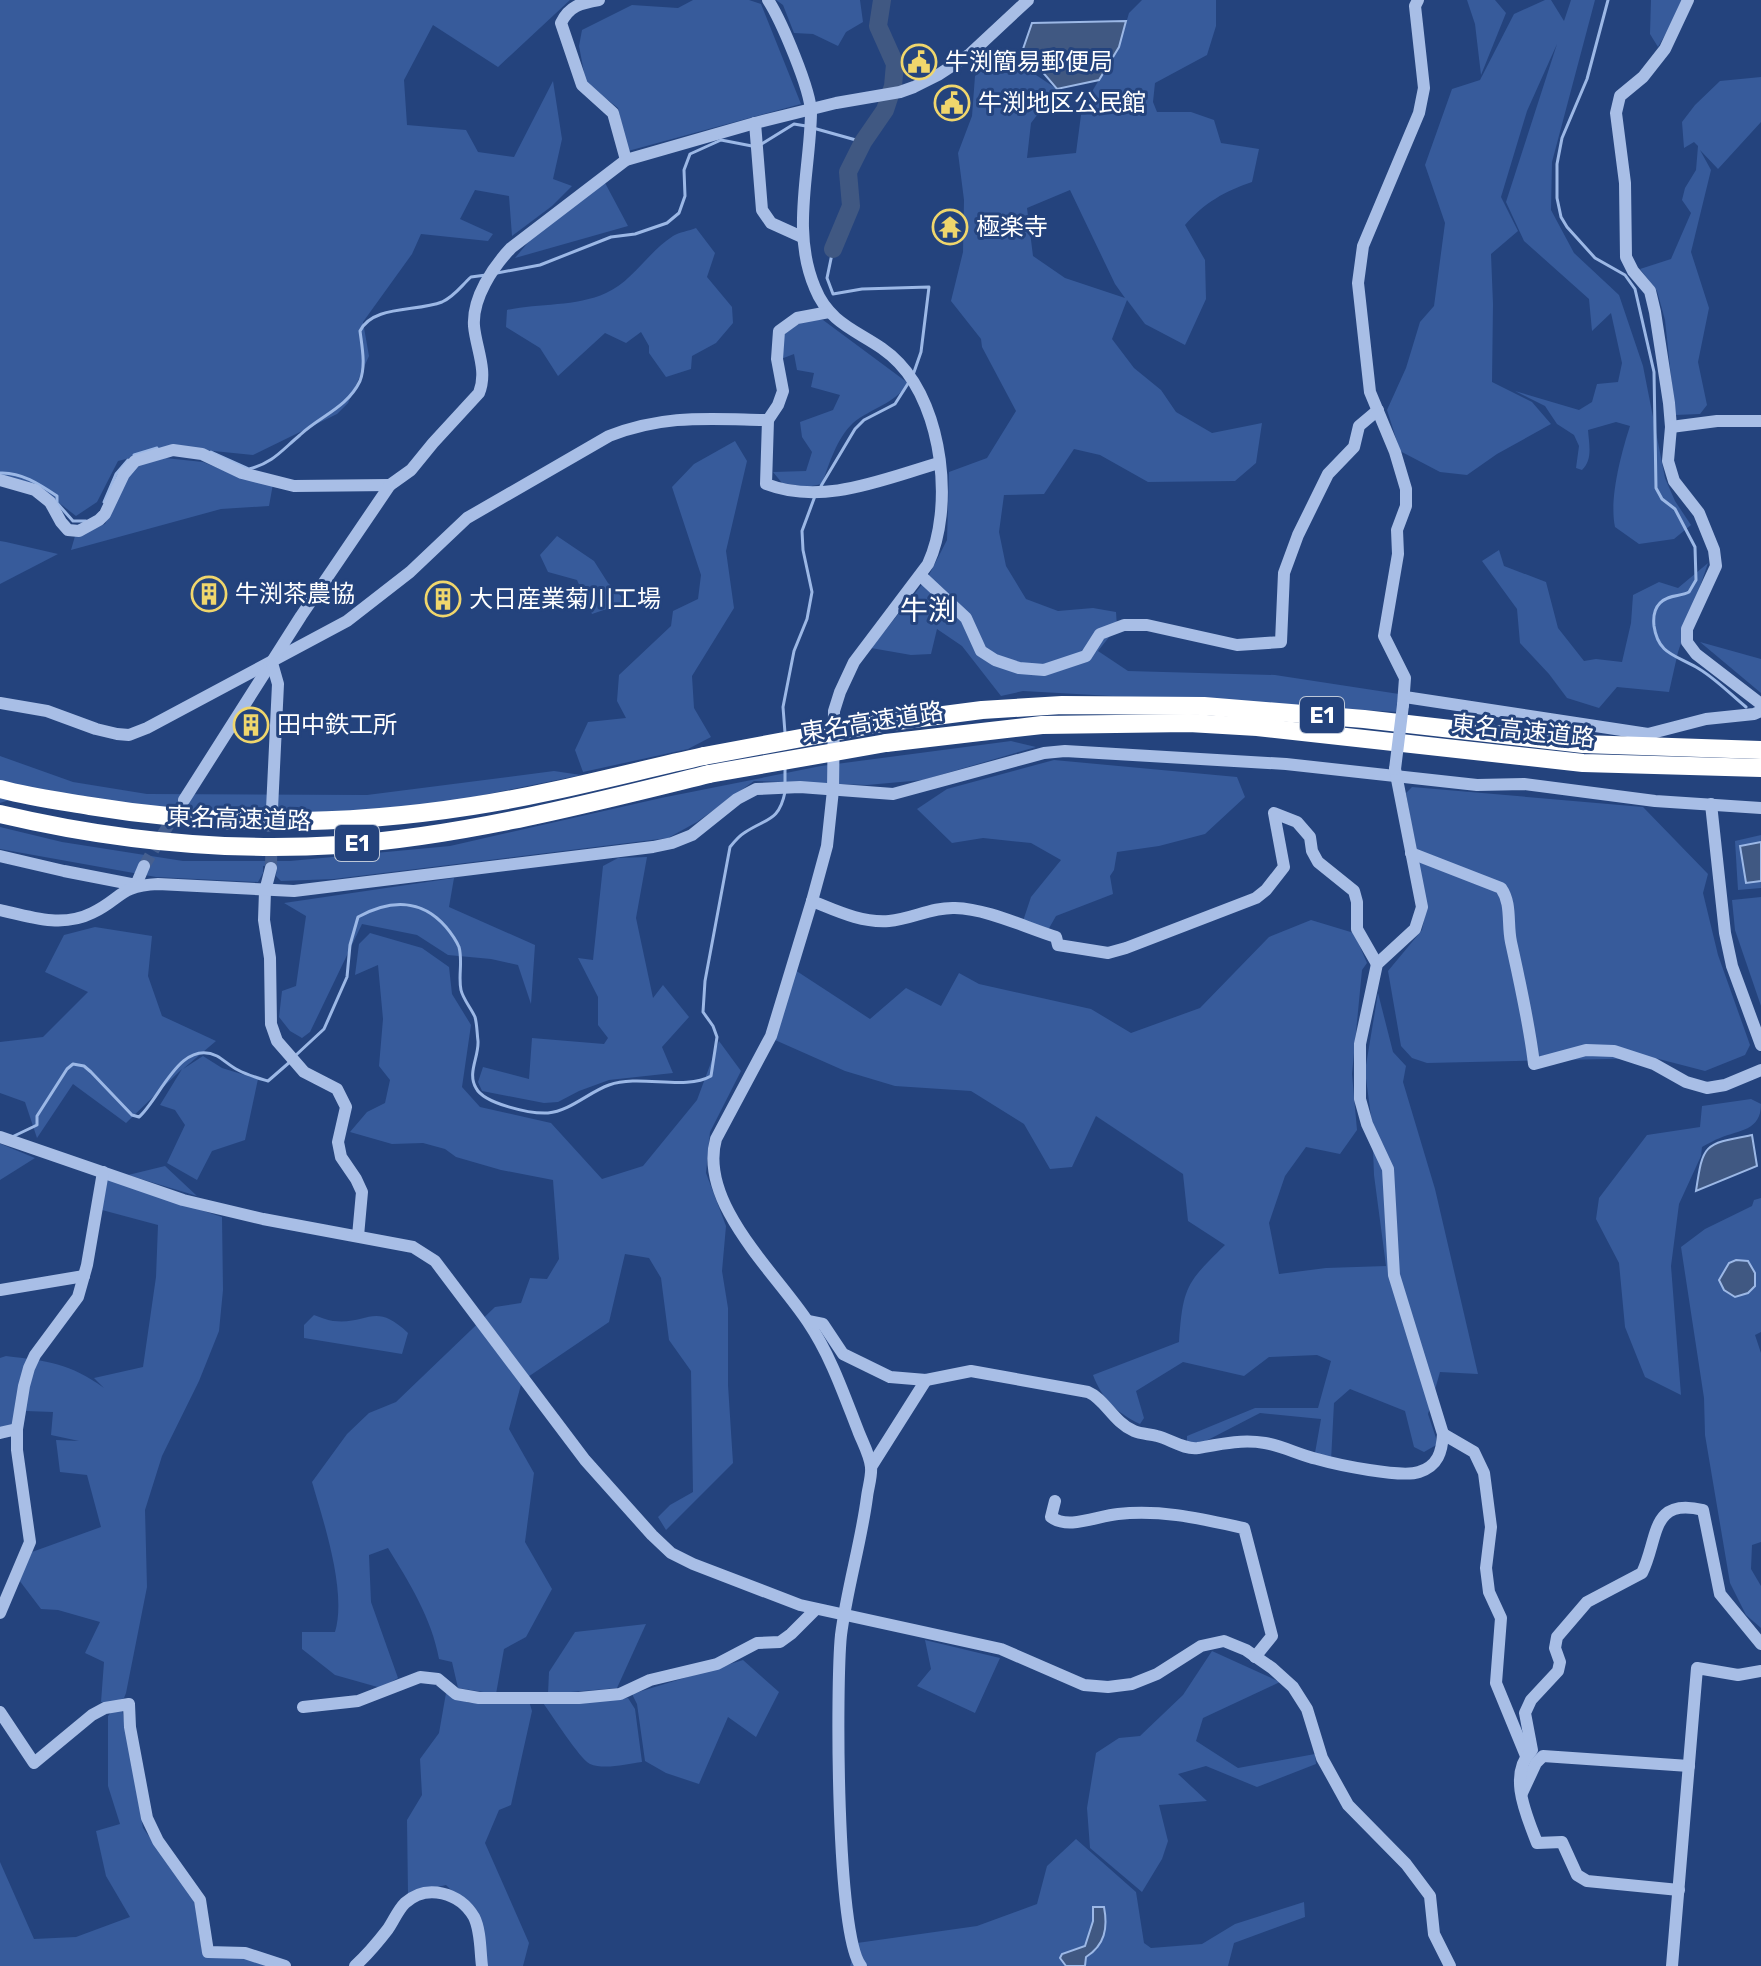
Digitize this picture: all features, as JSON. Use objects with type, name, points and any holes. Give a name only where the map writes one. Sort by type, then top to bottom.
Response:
[{"type":"highway","name":"東名高速道路","points":[[0,789],[128,813],[192,820],[259,823],[394,816],[473,806],[704,756],[882,723],[982,710],[1062,705],[1204,706],[1350,717],[1583,744],[1761,750]]},
{"type":"highway","name":"東名高速道路","points":[[0,814],[133,838],[246,847],[341,845],[420,836],[543,815],[709,774],[886,743],[1042,725],[1189,723],[1257,727],[1583,763],[1761,768]]},
{"type":"street","points":[[599,0],[572,8],[561,23],[582,85],[613,113],[626,160]]},
{"type":"street","points":[[768,0],[804,83],[811,110],[802,237],[807,269],[820,300],[838,322],[898,361],[917,386],[932,421],[939,463],[941,516],[935,549],[921,576],[854,662],[840,692],[834,711],[833,790],[827,846],[812,901],[771,1036],[716,1139],[712,1153],[712,1167],[719,1190],[739,1229],[808,1321],[834,1370],[871,1467]]},
{"type":"street","points":[[184,800],[390,485],[411,470],[479,393],[483,384],[474,315],[485,283],[498,261],[530,232],[626,160],[755,123],[900,92],[938,75],[970,54],[1028,0]]},
{"type":"street","points":[[808,1321],[823,1324],[843,1354],[890,1377],[926,1380],[971,1371],[1088,1392],[1111,1415],[1135,1432],[1189,1448],[1231,1441],[1263,1442],[1315,1459],[1400,1475],[1420,1472],[1435,1463],[1442,1452],[1443,1434],[1394,1275],[1388,1169],[1367,1124],[1360,1099],[1360,1044],[1377,964],[1415,929],[1422,907],[1395,772],[1405,678],[1384,636],[1398,554],[1397,530],[1406,506],[1406,489],[1395,452],[1370,392],[1358,283],[1363,246],[1419,113],[1424,88],[1415,6],[1418,0]]},
{"type":"street","points":[[1688,0],[1665,49],[1643,77],[1620,96],[1616,113],[1624,171],[1626,257],[1650,291],[1663,359],[1671,427],[1668,461],[1674,481],[1699,513],[1714,550],[1716,566],[1687,629],[1687,642],[1696,654],[1761,704]]},
{"type":"street","points":[[755,123],[762,210],[771,223],[802,237]]},
{"type":"street","points":[[829,312],[797,318],[779,331],[777,359],[783,391],[768,420],[766,484],[808,492],[840,491],[939,463]]},
{"type":"street","points":[[921,576],[966,618],[981,651],[995,660],[1019,668],[1044,670],[1086,656],[1100,634],[1124,625],[1147,625],[1237,645],[1281,642],[1284,573],[1298,535],[1328,474],[1354,447],[1359,426],[1378,410]]},
{"type":"street","points":[[0,703],[47,711],[96,729],[129,735],[272,663],[347,621],[410,572],[467,518],[609,436],[669,419],[768,420]]},
{"type":"street","points":[[1671,427],[1717,421],[1761,421]]},
{"type":"street","points":[[0,480],[35,490],[50,502],[68,530],[79,531],[105,514],[124,474],[135,461],[173,450],[202,454],[242,473],[294,486],[390,485]]},
{"type":"street","points":[[272,663],[278,684],[272,809]]},
{"type":"street","points":[[1404,701],[1648,734],[1706,719],[1761,711]]},
{"type":"street","points":[[0,856],[136,885],[265,891],[330,888],[653,847],[692,835],[737,799],[756,789],[800,787],[893,794],[1044,753],[1065,751],[1395,772],[1477,785],[1539,785],[1655,801],[1761,808]]},
{"type":"street","points":[[1711,804],[1725,933],[1732,966],[1761,1045]]},
{"type":"street","points":[[812,901],[846,915],[891,921],[937,908],[958,908],[1056,937],[1058,945],[1108,953],[1256,898],[1266,890],[1284,867],[1274,813],[1297,822],[1310,837],[1318,862],[1354,891],[1357,929],[1377,964]]},
{"type":"street","points":[[1411,853],[1501,888],[1508,898],[1510,938],[1528,1011],[1534,1064],[1586,1050],[1614,1051],[1654,1064],[1686,1082],[1707,1088],[1725,1085],[1761,1070]]},
{"type":"street","points":[[0,910],[59,921],[76,920],[93,913],[120,892],[136,885],[144,866]]},
{"type":"street","points":[[271,868],[265,891],[264,920],[270,958],[271,1024],[277,1041],[304,1072],[337,1089],[346,1107],[338,1142],[341,1157],[362,1192],[358,1236]]},
{"type":"street","points":[[0,1137],[183,1200],[263,1219],[413,1247],[435,1261],[585,1460],[643,1525],[671,1553],[713,1573],[816,1609],[1001,1649],[1084,1685],[1108,1687],[1132,1684],[1157,1674],[1201,1646],[1224,1641],[1255,1657],[1293,1687],[1307,1709],[1327,1769],[1348,1805],[1406,1864],[1430,1896],[1434,1934],[1450,1966]]},
{"type":"street","points":[[0,1613],[30,1542],[17,1450],[17,1429],[29,1368],[78,1297],[103,1172]]},
{"type":"street","points":[[0,1290],[84,1276]]},
{"type":"street","points":[[861,1966],[852,1949],[848,1928],[838,1771],[841,1637],[871,1467],[926,1380]]},
{"type":"street","points":[[0,1433],[17,1429]]},
{"type":"street","points":[[1443,1434],[1474,1452],[1484,1473],[1491,1527],[1486,1568],[1489,1592],[1501,1618],[1496,1683],[1526,1756]]},
{"type":"street","points":[[1055,1501],[1051,1517],[1059,1523],[1068,1524],[1094,1516],[1149,1512],[1244,1528],[1272,1636],[1255,1657]]},
{"type":"street","points":[[1679,1890],[1587,1881],[1577,1875],[1562,1842],[1537,1843],[1519,1785],[1526,1756],[1532,1750],[1525,1713],[1531,1700],[1558,1671],[1557,1637],[1587,1602],[1642,1573],[1660,1521],[1667,1511],[1680,1505],[1703,1510],[1720,1594],[1761,1644]]},
{"type":"street","points":[[303,1707],[358,1701],[420,1677],[438,1679],[456,1694],[479,1698],[579,1698],[620,1694],[650,1680],[717,1664],[757,1643],[780,1642],[816,1609]]},
{"type":"street","points":[[1672,1966],[1697,1668],[1738,1675],[1761,1671]]},
{"type":"street","points":[[0,1712],[34,1763],[99,1710],[129,1704],[130,1727],[147,1818],[158,1841],[200,1900],[208,1952],[245,1953],[285,1966]]},
{"type":"street","points":[[1521,1795],[1536,1763],[1543,1756],[1689,1766]]},
{"type":"street","points":[[355,1966],[404,1904],[417,1895],[438,1892],[461,1902],[474,1917],[482,1966]]},
{"type":"street","points":[[847,1966],[852,1949]]},
{"type":"shaded area","points":[[0,0],[570,0],[498,67],[433,25],[404,80],[407,125],[466,130],[478,152],[514,157],[553,81],[562,139],[553,179],[572,186],[552,206],[512,236],[509,196],[475,190],[460,219],[493,234],[488,241],[421,234],[412,254],[363,322],[369,356],[348,403],[337,414],[253,455],[174,447],[118,461],[97,502],[76,516],[40,488],[0,475]]},
{"type":"shaded area","points":[[693,0],[749,0],[761,4],[801,104],[628,151],[618,108],[586,83],[579,46],[582,30],[632,5],[678,8]]},
{"type":"shaded area","points":[[776,0],[860,0],[863,22],[846,32],[838,46],[813,34],[794,33],[783,5]]},
{"type":"shaded area","points":[[1142,0],[1216,0],[1216,26],[1207,55],[1155,83],[1153,102],[1157,112],[1191,112],[1214,120],[1221,143],[1259,149],[1252,182],[1216,199],[1185,225],[1205,260],[1206,299],[1185,345],[1145,324],[1127,300],[1112,339],[1134,368],[1161,390],[1176,412],[1212,433],[1262,423],[1256,463],[1235,481],[1148,482],[1100,455],[1074,449],[1044,494],[1004,495],[999,532],[1006,566],[1026,599],[1058,611],[1093,608],[1116,612],[1117,627],[1098,651],[1128,671],[1275,675],[1399,694],[1398,712],[1023,691],[1001,696],[962,646],[937,629],[931,654],[911,655],[871,648],[928,577],[947,540],[949,472],[987,458],[1016,411],[982,347],[981,339],[951,301],[963,252],[964,200],[958,153],[972,116],[975,76],[995,58],[1027,69],[1057,89],[1031,123],[1027,158],[1076,153],[1085,103],[1119,47],[1129,13]],"holes":[[[1070,190],[1115,284],[1125,298],[1065,278],[1033,256],[1027,208]]]},
{"type":"shaded area","points":[[1467,0],[1495,0],[1506,13],[1481,75],[1475,24]]},
{"type":"shaded area","points":[[1551,0],[1564,21],[1571,0],[1595,0],[1552,162],[1551,210],[1574,253],[1619,295],[1643,366],[1665,478],[1691,525],[1674,539],[1639,544],[1615,527],[1615,490],[1630,426],[1616,422],[1588,430],[1589,457],[1582,470],[1576,468],[1579,446],[1574,435],[1557,424],[1545,406],[1515,391],[1579,410],[1592,402],[1597,384],[1618,382],[1622,363],[1611,313],[1592,331],[1589,299],[1524,241],[1506,202],[1557,44],[1527,111],[1501,197],[1518,231],[1491,254],[1492,382],[1532,402],[1551,424],[1467,475],[1440,472],[1400,451],[1387,410],[1406,368],[1420,322],[1434,306],[1445,223],[1425,165],[1452,89],[1480,80],[1514,14]]},
{"type":"shaded area","points":[[1651,0],[1685,0],[1658,47],[1650,34]]},
{"type":"shaded area","points":[[1126,21],[1119,47],[1099,80],[1057,89],[1023,49],[1032,23]]},
{"type":"shaded area","points":[[1761,77],[1761,122],[1718,169],[1700,150],[1711,170],[1691,252],[1709,308],[1698,362],[1707,405],[1700,414],[1675,415],[1665,320],[1657,291],[1640,269],[1671,259],[1691,213],[1682,200],[1696,170],[1698,146],[1694,142],[1684,148],[1682,122],[1720,81]]},
{"type":"shaded area","points":[[604,181],[628,226],[515,258],[535,234]]},
{"type":"shaded area","points":[[696,228],[715,253],[707,277],[732,307],[733,323],[716,343],[692,356],[691,369],[666,377],[649,353],[649,346],[641,332],[626,343],[605,333],[558,376],[540,348],[506,327],[507,310],[582,301],[616,288],[673,236]]},
{"type":"shaded area","points":[[807,318],[823,320],[908,383],[890,401],[847,429],[822,484],[807,487],[782,483],[773,472],[806,471],[812,452],[802,437],[800,422],[833,410],[840,395],[811,387],[814,373],[797,370],[794,354],[781,359],[777,339]]},
{"type":"shaded area","points":[[735,441],[747,461],[726,551],[734,608],[692,676],[694,708],[711,737],[688,749],[583,772],[575,750],[588,722],[626,718],[617,701],[619,675],[671,626],[673,611],[698,599],[701,575],[672,487],[694,464]]},
{"type":"shaded area","points":[[165,458],[203,462],[235,475],[273,484],[269,506],[221,509],[71,550],[75,536],[105,524],[132,467]]},
{"type":"shaded area","points":[[557,536],[594,561],[608,583],[627,602],[592,614],[577,580],[548,572],[540,555]]},
{"type":"shaded area","points":[[0,541],[6,542],[58,554],[0,584]]},
{"type":"shaded area","points":[[1499,550],[1504,566],[1546,582],[1558,628],[1584,661],[1622,662],[1631,623],[1633,595],[1659,582],[1678,588],[1708,563],[1678,652],[1669,692],[1617,687],[1599,708],[1567,698],[1520,643],[1517,609],[1482,561]]},
{"type":"shaded area","points":[[1700,642],[1761,659],[1761,693]]},
{"type":"shaded area","points":[[1011,741],[1036,747],[923,780],[867,785],[754,781],[697,822],[668,838],[334,879],[281,881],[276,876],[277,865],[263,866],[258,882],[156,877],[0,849],[0,827],[62,842],[183,861],[290,861],[450,846],[661,798],[821,766]]},
{"type":"shaded area","points":[[0,756],[73,782],[147,794],[367,795],[554,771],[581,775],[440,804],[299,816],[131,809],[43,789],[0,803]]},
{"type":"shaded area","points":[[1054,760],[1237,777],[1245,797],[1205,834],[1159,846],[1117,852],[1110,876],[1113,894],[1056,916],[1048,930],[1023,921],[1031,897],[1061,860],[1031,843],[983,838],[952,843],[917,809],[947,789]]},
{"type":"shaded area","points":[[1412,787],[1643,807],[1708,874],[1703,893],[1718,955],[1750,1045],[1745,1055],[1705,1071],[1655,1058],[1427,1063],[1412,1058],[1401,1046],[1388,971],[1422,930],[1426,910],[1406,793]]},
{"type":"shaded area","points":[[1761,835],[1761,888],[1738,890],[1735,841]]},
{"type":"shaded area","points":[[1761,842],[1761,881],[1746,883],[1740,846]]},
{"type":"shaded area","points":[[647,857],[636,918],[653,998],[663,985],[689,1017],[662,1047],[673,1073],[609,1080],[558,1102],[544,1103],[482,1091],[478,1082],[483,1067],[529,1079],[532,1038],[604,1044],[608,1038],[598,1025],[598,997],[578,958],[593,960],[603,866],[618,858]]},
{"type":"shaded area","points":[[454,878],[449,907],[535,945],[531,1004],[518,965],[448,955],[417,935],[362,924],[310,1032],[302,1038],[290,1031],[279,1017],[282,991],[296,986],[306,916],[284,903]]},
{"type":"shaded area","points":[[1761,897],[1761,1006],[1735,930],[1732,900]]},
{"type":"shaded area","points":[[1311,920],[1354,933],[1367,963],[1362,970],[1352,1074],[1357,1130],[1340,1154],[1306,1147],[1285,1176],[1269,1223],[1279,1274],[1326,1268],[1386,1266],[1365,1071],[1378,993],[1393,1052],[1406,1066],[1403,1082],[1435,1189],[1478,1374],[1440,1372],[1428,1414],[1438,1444],[1424,1452],[1414,1447],[1405,1411],[1350,1389],[1334,1403],[1331,1461],[1315,1453],[1321,1419],[1260,1413],[1202,1443],[1187,1447],[1187,1436],[1255,1408],[1318,1408],[1331,1361],[1317,1355],[1269,1357],[1244,1376],[1183,1362],[1136,1391],[1144,1418],[1140,1424],[1124,1415],[1106,1398],[1093,1375],[1179,1342],[1182,1309],[1189,1287],[1202,1268],[1225,1245],[1188,1221],[1183,1174],[1096,1116],[1072,1167],[1050,1169],[1024,1124],[971,1091],[895,1086],[845,1071],[775,1040],[795,970],[870,1019],[906,988],[941,1006],[959,973],[979,984],[1091,1009],[1131,1033],[1200,1008],[1269,937]]},
{"type":"shaded area","points":[[95,927],[152,936],[148,976],[162,1016],[216,1041],[183,1069],[203,1056],[222,1068],[258,1079],[245,1140],[212,1151],[197,1180],[167,1163],[185,1125],[175,1110],[160,1105],[182,1069],[126,1123],[73,1084],[37,1138],[25,1102],[0,1093],[0,1042],[43,1037],[88,992],[45,972],[64,935]]},
{"type":"shaded area","points":[[370,933],[422,948],[449,967],[452,994],[471,1025],[462,1087],[480,1107],[551,1123],[602,1179],[643,1166],[697,1100],[719,1041],[741,1071],[710,1132],[706,1173],[726,1226],[722,1271],[728,1308],[728,1385],[733,1463],[666,1530],[658,1517],[670,1505],[693,1492],[691,1371],[669,1340],[661,1278],[649,1258],[625,1254],[609,1322],[522,1381],[509,1429],[534,1473],[525,1542],[552,1589],[526,1637],[504,1649],[496,1694],[458,1688],[452,1662],[439,1659],[425,1615],[388,1548],[369,1555],[371,1602],[398,1678],[381,1688],[335,1675],[302,1649],[302,1632],[335,1632],[338,1616],[332,1557],[312,1482],[347,1434],[369,1413],[396,1402],[495,1307],[521,1303],[530,1278],[547,1279],[559,1259],[553,1180],[501,1170],[456,1157],[445,1149],[423,1143],[392,1144],[350,1132],[367,1112],[385,1103],[390,1080],[379,1066],[383,1019],[378,965],[355,975],[359,944]]},
{"type":"shaded area","points":[[1751,1099],[1761,1104],[1757,1120],[1748,1128],[1702,1147],[1701,1156],[1679,1204],[1671,1266],[1681,1395],[1645,1377],[1625,1327],[1619,1263],[1596,1219],[1599,1198],[1647,1135],[1700,1127],[1702,1106]]},
{"type":"shaded area","points":[[1752,1135],[1757,1166],[1696,1191],[1701,1163],[1709,1148]]},
{"type":"shaded area","points":[[1,1144],[35,1158],[0,1180]]},
{"type":"shaded area","points":[[165,1166],[197,1196],[128,1175]]},
{"type":"shaded area","points":[[106,1179],[222,1217],[223,1290],[219,1331],[199,1381],[162,1456],[145,1510],[147,1587],[126,1693],[124,1698],[113,1703],[101,1702],[104,1662],[85,1653],[100,1622],[58,1610],[41,1609],[19,1580],[32,1552],[101,1527],[87,1475],[60,1472],[56,1440],[79,1441],[51,1435],[53,1412],[26,1411],[21,1439],[0,1434],[0,1358],[6,1356],[58,1364],[104,1388],[94,1378],[143,1367],[156,1277],[158,1225],[102,1210]]},
{"type":"shaded area","points":[[1761,1198],[1761,1332],[1755,1335],[1761,1353],[1761,1542],[1752,1545],[1751,1569],[1761,1586],[1761,1628],[1746,1615],[1730,1583],[1705,1435],[1704,1398],[1681,1247],[1705,1229],[1752,1206],[1754,1200]]},
{"type":"shaded area","points":[[1748,1261],[1755,1273],[1755,1286],[1748,1293],[1735,1297],[1724,1290],[1719,1280],[1729,1263]]},
{"type":"shaded area","points":[[314,1315],[333,1321],[371,1316],[387,1318],[408,1333],[402,1354],[304,1338],[304,1325]]},
{"type":"shaded area","points":[[646,1624],[617,1688],[548,1694],[549,1672],[575,1632]]},
{"type":"shaded area","points":[[925,1640],[1000,1658],[975,1713],[917,1686],[931,1669]]},
{"type":"shaded area","points":[[1212,1651],[1280,1682],[1203,1718],[1196,1741],[1238,1768],[1315,1754],[1316,1764],[1257,1787],[1206,1766],[1178,1774],[1207,1801],[1159,1805],[1168,1841],[1162,1859],[1142,1892],[1090,1848],[1087,1808],[1096,1753],[1119,1738],[1140,1736],[1183,1695]]},
{"type":"shaded area","points":[[743,1660],[779,1692],[756,1737],[728,1717],[699,1784],[666,1773],[645,1761],[637,1704],[632,1694]]},
{"type":"shaded area","points":[[446,1693],[469,1703],[529,1701],[532,1711],[511,1805],[499,1810],[485,1843],[529,1943],[523,1966],[487,1966],[481,1920],[446,1885],[408,1894],[407,1820],[422,1795],[420,1759],[439,1733]]},
{"type":"shaded area","points":[[628,1698],[635,1709],[642,1762],[609,1767],[596,1766],[585,1760],[543,1703],[582,1703]]},
{"type":"shaded area","points":[[122,1709],[143,1828],[195,1902],[202,1951],[256,1960],[270,1966],[0,1966],[0,1862],[34,1939],[76,1937],[130,1917],[106,1876],[96,1831],[120,1824],[108,1786],[108,1716],[112,1711]]},
{"type":"shaded area","points":[[1076,1839],[1136,1892],[1144,1943],[1151,1948],[1202,1944],[1235,1924],[1304,1902],[1305,1917],[1234,1943],[1228,1966],[1085,1966],[1086,1957],[1098,1949],[1093,1908],[1093,1921],[1085,1946],[1060,1958],[1066,1966],[850,1966],[857,1943],[977,1926],[1037,1904],[1047,1866]]},
{"type":"shaded area","points":[[1093,1907],[1104,1907],[1106,1922],[1101,1941],[1086,1957],[1085,1966],[1066,1966],[1060,1958],[1062,1954],[1085,1946],[1093,1921]]},
{"type":"waterway","points":[[833,249],[851,206],[848,172],[863,142],[885,110],[893,86],[895,64],[878,26],[882,0]]},
{"type":"waterway","points":[[1608,0],[1587,79],[1562,138],[1557,164],[1557,198],[1561,217],[1567,227],[1595,258],[1625,275],[1635,289],[1654,372],[1656,488],[1662,499],[1675,509],[1695,547],[1696,580],[1689,592],[1667,598],[1658,605],[1654,619],[1656,635],[1664,648],[1703,671],[1746,707]]},
{"type":"waterway","points":[[760,145],[794,124],[806,126]]},
{"type":"waterway","points":[[813,128],[863,142]]},
{"type":"waterway","points":[[497,273],[540,265],[611,237],[635,234],[667,223],[679,213],[685,196],[684,170],[690,154],[721,140],[752,146]]},
{"type":"waterway","points":[[833,249],[827,278],[833,294],[862,289],[929,287],[921,352],[913,375]]},
{"type":"waterway","points":[[211,452],[249,469],[271,460],[341,405],[355,390],[363,369],[360,331],[366,323],[385,313],[442,302],[471,277],[486,275]]},
{"type":"waterway","points":[[821,486],[855,429],[864,420],[895,404],[909,382]]},
{"type":"waterway","points":[[134,455],[157,448]]},
{"type":"waterway","points":[[104,502],[116,474],[128,460]]},
{"type":"waterway","points":[[0,473],[15,474],[37,483],[57,496],[57,503],[73,521],[86,521]]},
{"type":"waterway","points":[[785,733],[783,707],[794,651],[807,619],[812,592],[802,531],[815,496]]},
{"type":"waterway","points":[[785,768],[785,785]]},
{"type":"waterway","points":[[296,1055],[324,1029],[347,977],[350,945],[358,917],[381,907],[404,905],[426,911],[436,918],[459,947],[461,990],[477,1026],[474,1082],[488,1099],[520,1110],[548,1113],[564,1109],[602,1088],[621,1082],[675,1083],[711,1076],[717,1037],[703,1012],[705,981],[730,847],[742,834],[775,814],[785,792]]},
{"type":"waterway","points":[[14,1136],[37,1125],[37,1116],[73,1064],[84,1066],[132,1115],[139,1117],[172,1073],[192,1055],[204,1053],[217,1056],[241,1072],[268,1081],[291,1061]]},
{"type":"tunnel","points":[[144,866],[175,814]]},
{"type":"tunnel","points":[[271,868],[272,815]]},
{"type":"place","name":"牛渕簡易郵便局","points":[[919,62]]},
{"type":"place","name":"牛渕地区公民館","points":[[952,103]]},
{"type":"place","name":"極楽寺","points":[[950,227]]},
{"type":"place","name":"牛渕茶農協","points":[[209,594]]},
{"type":"place","name":"大日産業菊川工場","points":[[443,599]]},
{"type":"place","name":"田中鉄工所","points":[[251,725]]},
{"type":"district","name":"牛渕","points":[[928,610]]}]
